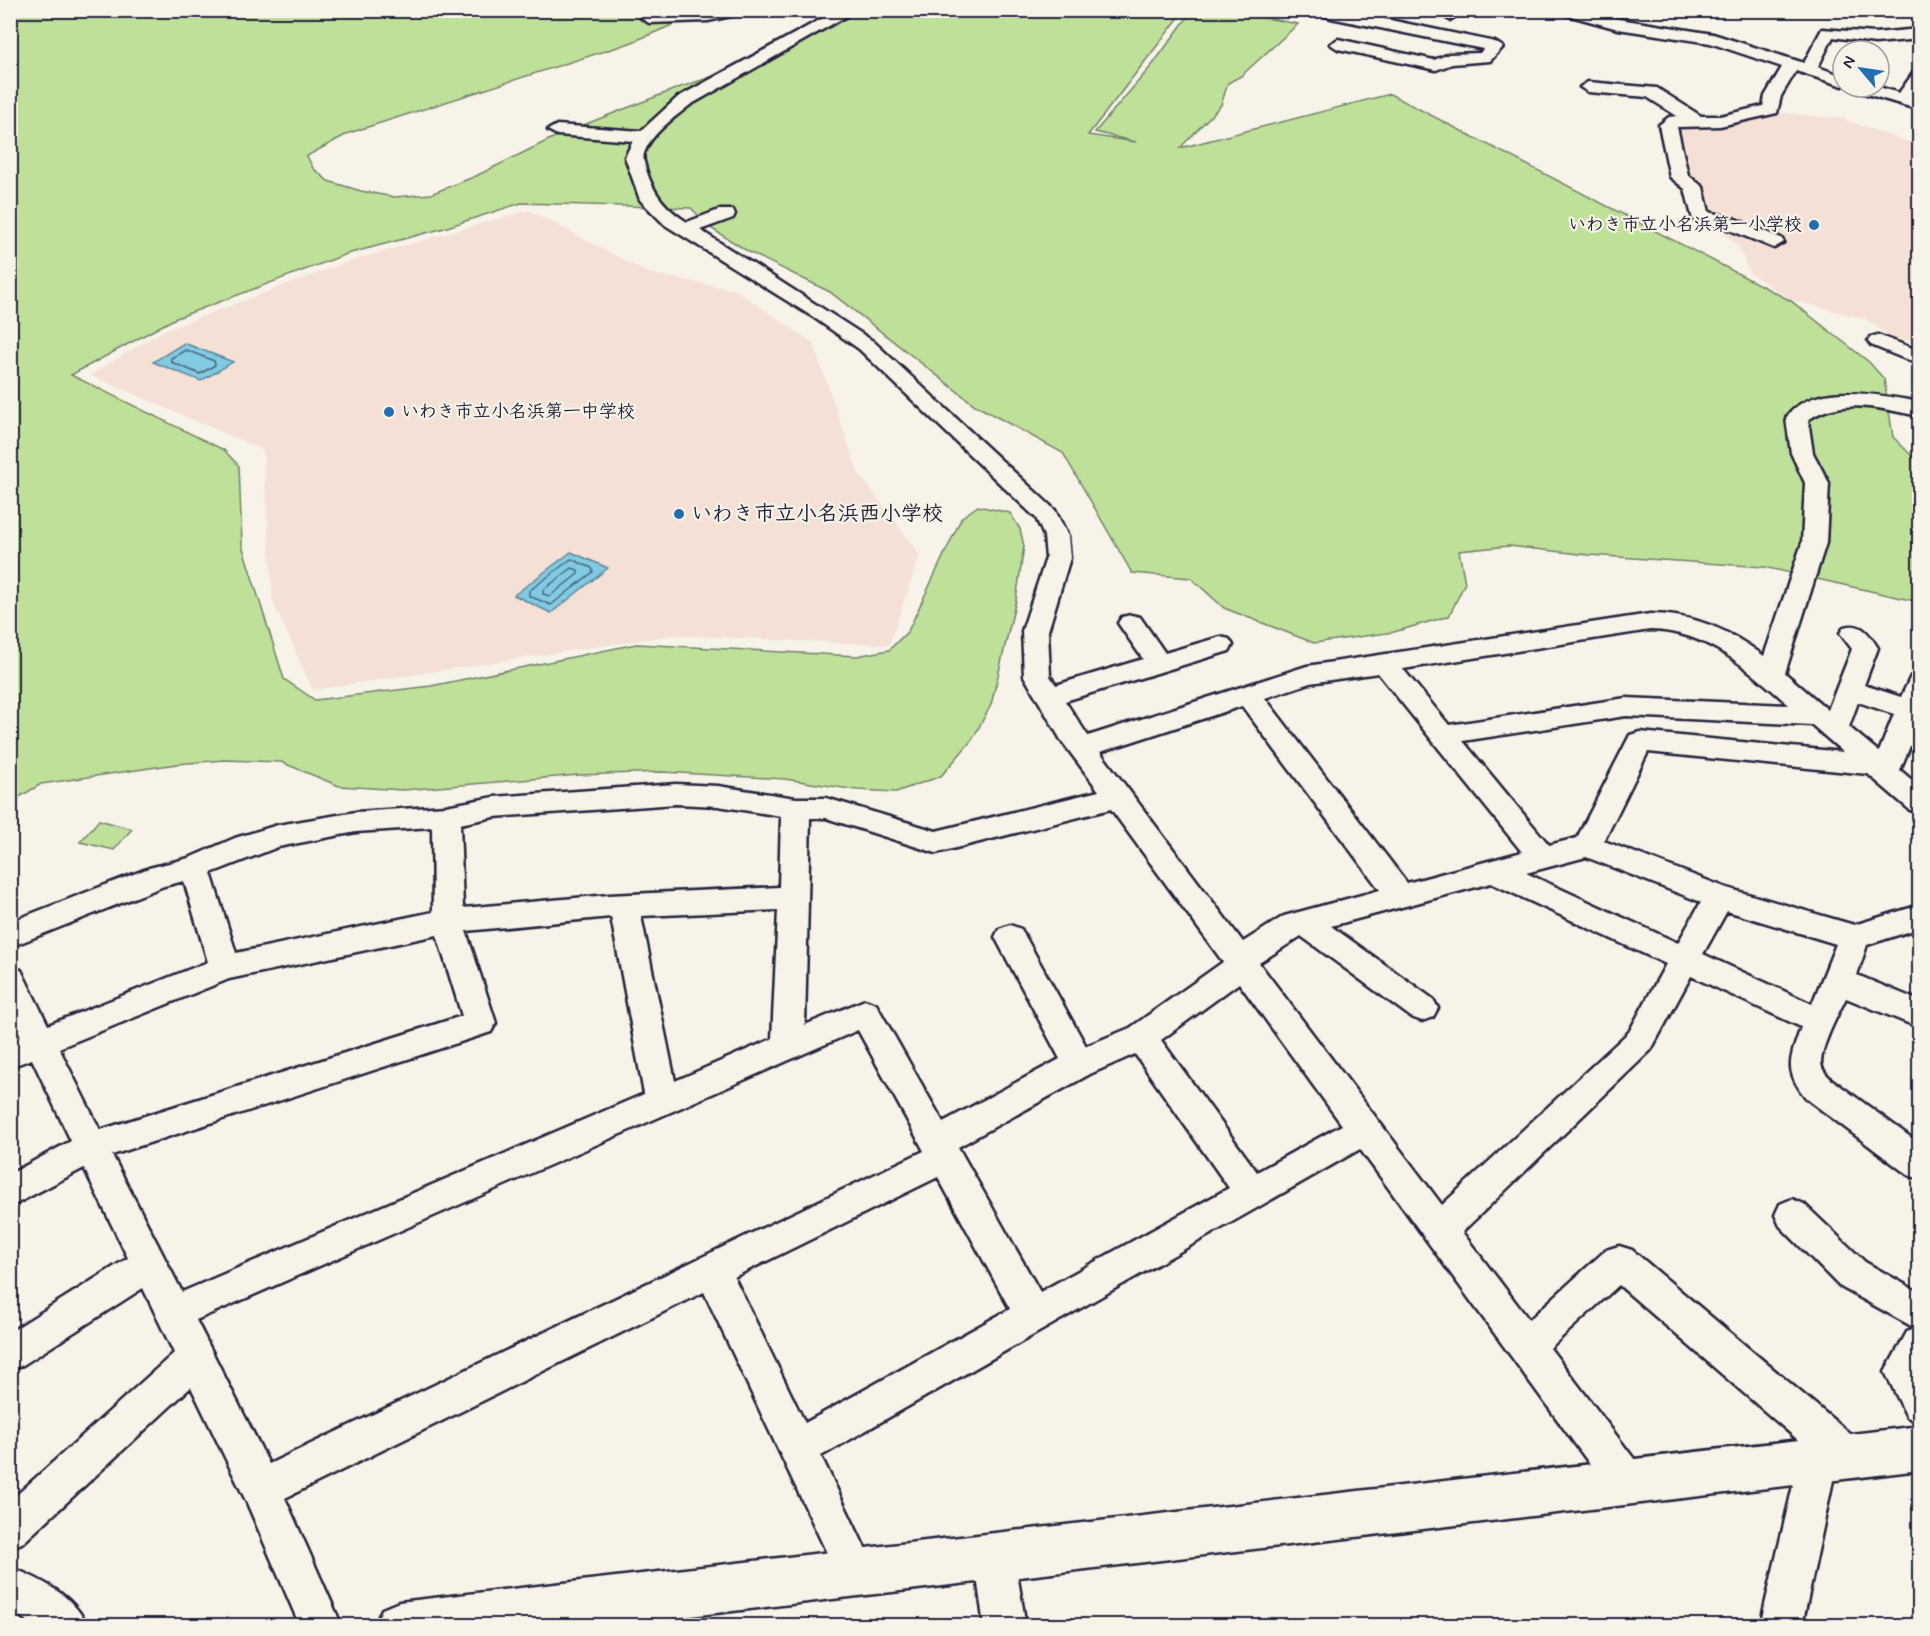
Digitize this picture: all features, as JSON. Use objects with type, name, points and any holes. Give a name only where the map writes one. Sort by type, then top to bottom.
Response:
[{"type":"street","points":[[649,18],[708,15],[739,10]]},
{"type":"street","points":[[850,10],[684,101],[646,137],[637,147],[634,157],[649,201],[686,230],[820,313],[866,345],[1047,515],[1056,536],[1058,558],[1035,631],[1037,676],[1048,697],[1118,797],[1627,1482]]},
{"type":"street","points":[[1332,10],[1331,13],[1495,47],[1484,58],[1449,59],[1436,65],[1338,44]]},
{"type":"street","points":[[1566,10],[1628,26],[1691,34],[1831,77]]},
{"type":"street","points":[[1628,26],[1641,10]]},
{"type":"street","points":[[1665,30],[1675,16]]},
{"type":"street","points":[[1325,57],[1362,20]]},
{"type":"street","points":[[1731,46],[1742,30]]},
{"type":"street","points":[[1774,242],[1726,222],[1699,214],[1694,187],[1679,177],[1668,125],[1675,121],[1720,121],[1771,109],[1773,96],[1828,32],[1875,38],[1920,34]]},
{"type":"street","points":[[1903,100],[1920,76]]},
{"type":"street","points":[[1588,87],[1652,92],[1697,121]]},
{"type":"street","points":[[1891,96],[1920,105]]},
{"type":"street","points":[[557,130],[646,137]]},
{"type":"street","points":[[686,230],[726,214]]},
{"type":"street","points":[[1878,341],[1920,359]]},
{"type":"street","points":[[1771,675],[1814,543],[1817,483],[1802,453],[1797,418],[1810,406],[1828,400],[1853,400],[1920,409]]},
{"type":"street","points":[[1082,748],[1307,675],[1574,632],[1664,621],[1720,637],[1743,652],[1920,803]]},
{"type":"street","points":[[1131,623],[1159,664]]},
{"type":"street","points":[[1826,723],[1849,688],[1865,648],[1853,633]]},
{"type":"street","points":[[1048,697],[1220,645]]},
{"type":"street","points":[[1384,663],[1543,858]]},
{"type":"street","points":[[1880,769],[1915,711],[1920,682]]},
{"type":"street","points":[[1849,688],[1915,711]]},
{"type":"street","points":[[1248,694],[1400,895]]},
{"type":"street","points":[[1443,735],[1626,707],[1665,707],[1826,723]]},
{"type":"street","points":[[1587,846],[1640,742],[1880,769]]},
{"type":"street","points":[[10,934],[159,876],[195,868],[245,846],[278,836],[356,822],[446,816],[494,807],[676,794],[718,796],[796,807],[826,808],[936,842],[1118,797]]},
{"type":"street","points":[[788,1046],[791,898],[796,807]]},
{"type":"street","points":[[10,1192],[91,1148],[480,1023],[448,921],[446,816]]},
{"type":"street","points":[[261,1490],[712,1270],[941,1150],[1079,1064],[1141,1037],[1241,962],[1304,922],[1587,846],[1719,897],[1854,937],[1920,916]]},
{"type":"street","points":[[195,868],[225,968]]},
{"type":"street","points":[[1493,871],[1819,1021]]},
{"type":"street","points":[[1440,1230],[1640,1041],[1719,897]]},
{"type":"street","points":[[25,1048],[225,968],[448,921],[624,905],[791,898]]},
{"type":"street","points":[[624,905],[662,1100]]},
{"type":"street","points":[[1304,922],[1422,1008]]},
{"type":"street","points":[[1010,937],[1079,1064]]},
{"type":"street","points":[[1854,937],[1839,981],[1819,1021],[1805,1062],[1808,1076],[1819,1089],[1920,1164]]},
{"type":"street","points":[[10,979],[25,1048],[91,1148],[175,1312],[261,1490],[321,1626]]},
{"type":"street","points":[[1839,981],[1920,1015]]},
{"type":"street","points":[[175,1312],[865,1013],[1033,1315]]},
{"type":"street","points":[[1141,1037],[1252,1192]]},
{"type":"street","points":[[797,1448],[1365,1129]]},
{"type":"street","points":[[1792,1215],[1852,1274],[1920,1313]]},
{"type":"street","points":[[1526,1346],[1619,1262],[1833,1458]]},
{"type":"street","points":[[10,1353],[150,1264]]},
{"type":"street","points":[[712,1270],[857,1573]]},
{"type":"street","points":[[1920,1344],[1904,1372],[1920,1404]]},
{"type":"street","points":[[10,1528],[196,1357]]},
{"type":"street","points":[[399,1626],[630,1612],[857,1573],[1920,1448]]},
{"type":"street","points":[[1781,1626],[1833,1458]]},
{"type":"street","points":[[994,1556],[1005,1626]]},
{"type":"street","points":[[10,1587],[44,1605],[66,1626]]},
{"type":"shaded area","name":"いわき市立小名浜第一小学校","points":[[1777,112],[1843,119],[1919,146],[1919,341],[1892,338],[1866,319],[1792,300],[1750,273],[1738,246],[1720,229],[1698,221],[1689,214],[1679,127]]},
{"type":"shaded area","points":[[529,210],[648,273],[735,290],[813,343],[858,472],[920,555],[889,645],[673,635],[313,690],[273,602],[263,450],[90,375],[163,331],[347,262]]},
{"type":"green space","points":[[10,11],[705,11],[630,43],[349,133],[307,156],[313,168],[328,181],[361,191],[394,197],[431,194],[476,176],[563,133],[720,74],[860,11],[1184,11],[1088,135],[1136,142],[1095,132],[1153,64],[1192,11],[1227,11],[1298,24],[1241,76],[1228,83],[1221,105],[1180,148],[1390,94],[1791,301],[1869,362],[1884,379],[1893,437],[1919,463],[1919,602],[1764,567],[1589,555],[1509,546],[1459,551],[1465,583],[1449,616],[1394,632],[1314,643],[1224,608],[1191,578],[1132,573],[1063,453],[975,405],[830,292],[749,252],[712,229],[691,208],[521,203],[441,229],[347,254],[174,319],[71,375],[224,450],[239,466],[242,545],[284,679],[315,700],[431,686],[636,644],[857,656],[889,650],[908,631],[962,517],[978,506],[1010,513],[1020,529],[1024,546],[1016,600],[991,705],[972,740],[941,776],[896,792],[857,790],[785,779],[663,772],[579,775],[403,790],[339,786],[281,762],[224,760],[177,764],[41,784],[11,802]]},
{"type":"green space","points":[[99,820],[132,829],[114,850],[80,842]]},
{"type":"water","points":[[184,343],[233,362],[201,381],[153,362]]},
{"type":"water","points":[[571,552],[608,568],[551,613],[514,595]]},
{"type":"place","name":"いわき市立小名浜第一小学校","points":[[1814,225]]},
{"type":"place","name":"いわき市立小名浜第一中学校","points":[[389,412]]},
{"type":"place","name":"いわき市立小名浜西小学校","points":[[679,514]]}]
